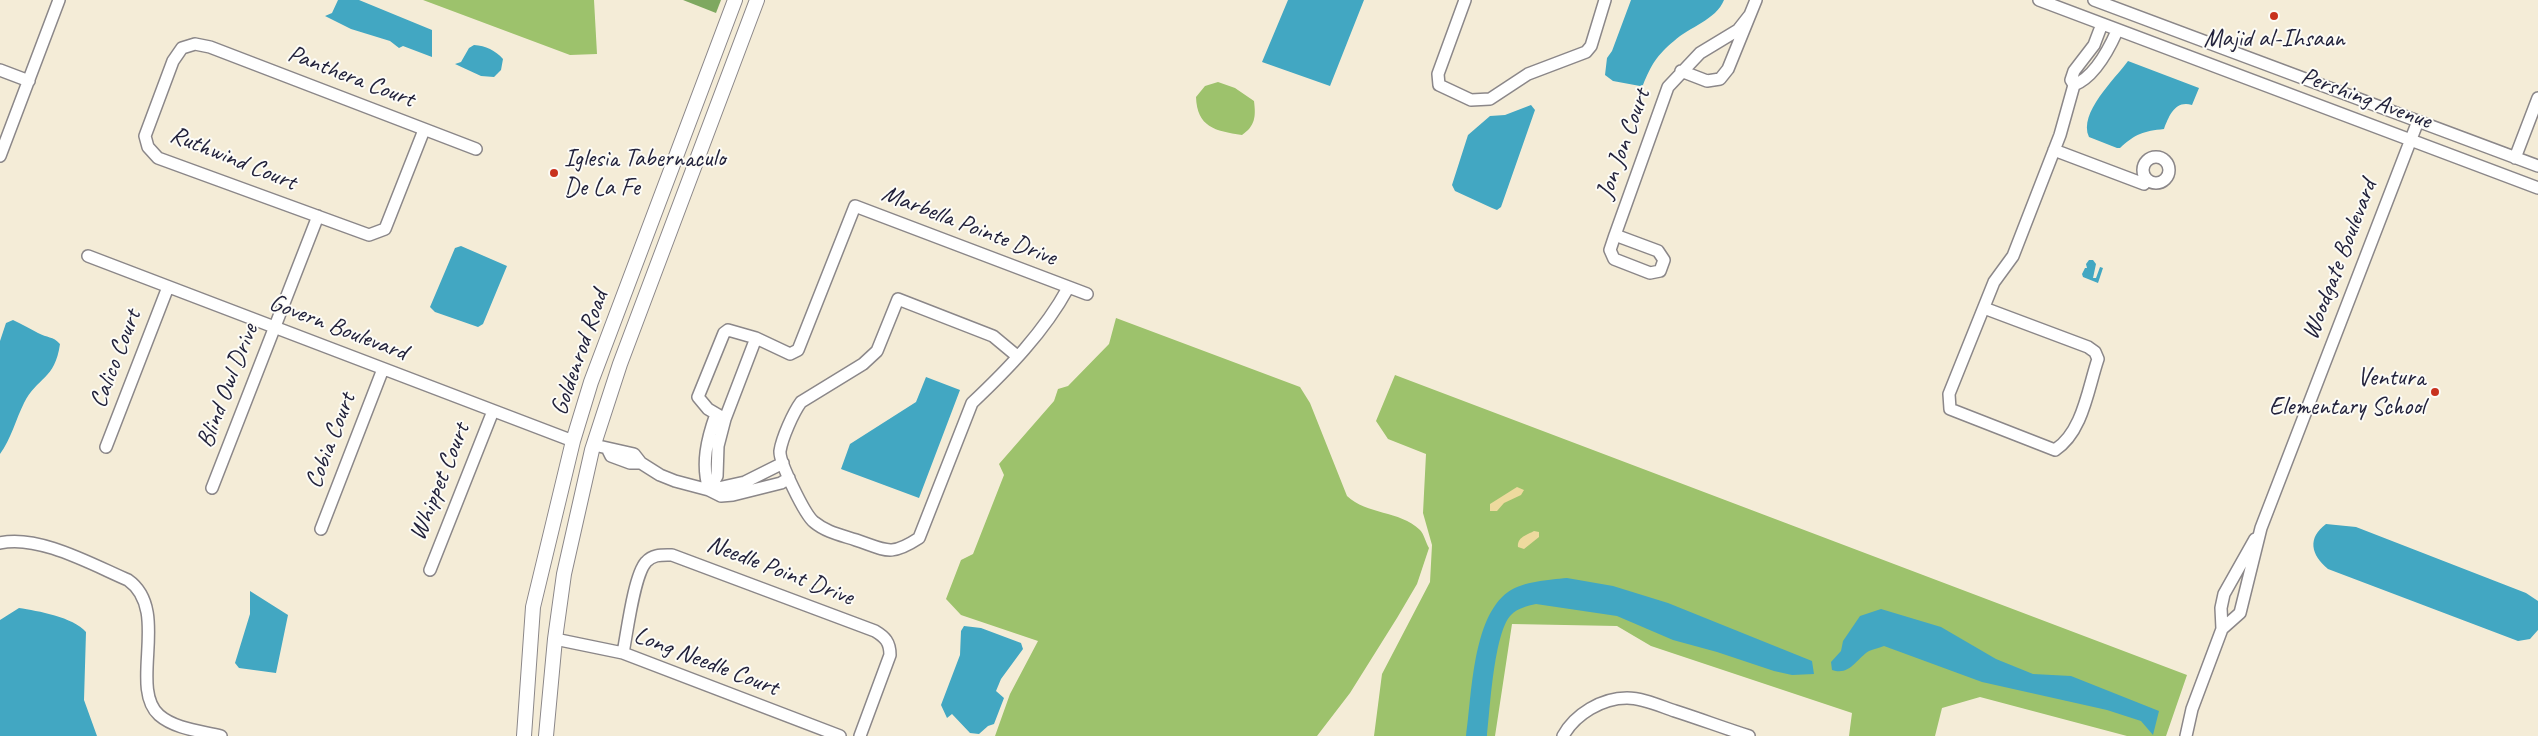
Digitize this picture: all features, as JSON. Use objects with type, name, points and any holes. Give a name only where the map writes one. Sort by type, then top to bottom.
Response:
[{"type":"main road","name":"Goldenrod Road","points":[[524,736],[533,607],[573,441],[585,402],[735,0]]},
{"type":"main road","points":[[739,49],[739,29],[750,0]]},
{"type":"main road","name":"Goldenrod Road","points":[[546,736],[555,639],[568,554],[594,444],[642,304],[757,0]]},
{"type":"main road","points":[[701,148],[697,145],[694,136],[728,45],[726,25]]},
{"type":"main road","points":[[642,304],[644,278],[684,173],[681,162],[676,157]]},
{"type":"main road","points":[[585,402],[588,426],[594,444]]},
{"type":"main road","points":[[573,441],[577,448],[584,480]]},
{"type":"street","points":[[1465,0],[1438,74],[1439,84],[1472,100],[1490,99],[1528,74],[1586,52],[1591,46],[1605,0]]},
{"type":"street","name":"Jon Jon Court","points":[[1681,71],[1707,81],[1720,79],[1728,69],[1756,0]]},
{"type":"street","name":"Pershing Avenue","points":[[2039,0],[2117,31],[2538,188]]},
{"type":"street","name":"Pershing Avenue","points":[[2094,0],[2538,166]]},
{"type":"street","points":[[0,156],[59,2]]},
{"type":"street","name":"Jon Jon Court","points":[[1615,235],[1658,251],[1664,260],[1660,271],[1650,273],[1614,259],[1610,250],[1615,235],[1668,87],[1700,53],[1738,30],[1749,16]]},
{"type":"street","points":[[1984,308],[2088,346],[2095,352],[2098,359],[2078,421],[2065,444],[2055,450],[1950,409],[1949,394],[1994,282],[2013,256],[2054,150],[2074,85],[2071,80],[2074,70],[2094,45],[2102,24]]},
{"type":"street","points":[[2074,85],[2080,83],[2097,64],[2110,46],[2117,31]]},
{"type":"street","name":"Ruthwind Court","points":[[210,47],[195,44],[182,48],[173,61],[146,136],[148,147],[158,158],[318,216]]},
{"type":"street","name":"Panthera Court","points":[[210,47],[476,149]]},
{"type":"street","points":[[2086,55],[2097,64]]},
{"type":"street","points":[[0,70],[29,81]]},
{"type":"street","points":[[2515,158],[2538,98]]},
{"type":"street","name":"Woodgate Boulevard","points":[[2222,629],[2240,613],[2261,528],[2418,121]]},
{"type":"street","points":[[318,216],[369,235],[385,229],[424,130]]},
{"type":"street","points":[[2054,150],[2144,184],[2145,179]]},
{"type":"street","name":"Marbella Pointe Drive","points":[[721,417],[708,409],[698,397],[724,333],[728,330],[756,338],[790,354],[798,350],[854,206],[1087,294]]},
{"type":"street","name":"Blind Owl Drive","points":[[212,488],[318,216]]},
{"type":"street","name":"Govern Boulevard","points":[[88,256],[573,441]]},
{"type":"street","name":"Calico Court","points":[[106,447],[168,286]]},
{"type":"street","points":[[1017,356],[993,336],[898,299],[877,351],[863,364],[801,402],[795,410],[780,452],[788,478],[812,521],[824,529],[891,552],[902,549],[919,538],[972,403],[1017,356],[1052,317],[1068,288]]},
{"type":"street","points":[[709,490],[704,474],[721,417],[756,338]]},
{"type":"street","name":"Cobia Court","points":[[321,529],[383,369]]},
{"type":"street","name":"Whippet Court","points":[[430,570],[493,411]]},
{"type":"street","points":[[594,444],[608,450],[614,448],[634,454],[641,463],[675,482],[709,490],[717,495],[733,496],[781,483],[788,478]]},
{"type":"street","points":[[709,490],[745,482],[783,462]]},
{"type":"street","name":"Woodgate Boulevard","points":[[2186,736],[2192,709],[2222,629],[2224,594],[2261,528]]},
{"type":"street","points":[[0,543],[12,540],[36,544],[128,580],[137,587],[146,606],[147,680],[150,699],[159,715],[180,726],[220,736]]},
{"type":"street","name":"Needle Point Drive","points":[[623,653],[638,580],[646,562],[657,554],[672,555],[875,631],[884,637],[890,646],[890,655],[860,736]]},
{"type":"street","name":"Long Needle Court","points":[[555,639],[623,653],[840,736]]},
{"type":"street","points":[[1563,736],[1569,726],[1586,712],[1608,700],[1628,698],[1650,702],[1749,736]]},
{"type":"green space","points":[[423,0],[594,0],[597,54],[570,55]]},
{"type":"green space","points":[[683,0],[721,0],[716,13]]},
{"type":"green space","points":[[1218,82],[1235,88],[1254,101],[1254,121],[1250,128],[1242,135],[1224,132],[1209,126],[1200,115],[1196,97],[1205,86]]},
{"type":"green space","points":[[1116,318],[1300,387],[1310,403],[1347,496],[1364,507],[1403,519],[1420,530],[1424,536],[1429,548],[1417,584],[1350,693],[1317,736],[995,736],[1010,694],[1038,641],[961,615],[946,599],[961,560],[973,554],[1004,475],[999,464],[1054,401],[1058,389],[1068,386],[1109,344]]},
{"type":"green space","points":[[1395,375],[2187,675],[2166,736],[2127,736],[1980,697],[1942,708],[1935,736],[1849,736],[1852,713],[1651,646],[1617,626],[1512,624],[1495,736],[1374,736],[1382,674],[1430,582],[1432,545],[1423,513],[1426,454],[1388,439],[1376,421]]},
{"type":"sand","points":[[1517,487],[1524,490],[1521,495],[1504,503],[1497,511],[1490,511],[1490,504]]},
{"type":"sand","points":[[1534,531],[1539,532],[1539,537],[1524,549],[1518,547],[1521,539]]},
{"type":"water","points":[[338,0],[359,0],[432,30],[432,57],[403,46],[399,48],[390,41],[351,29],[325,16],[332,13]]},
{"type":"water","points":[[1288,0],[1364,0],[1330,86],[1262,62]]},
{"type":"water","points":[[1631,0],[1724,0],[1715,13],[1680,36],[1663,51],[1652,66],[1643,85],[1640,86],[1613,81],[1605,75],[1607,58],[1612,51]]},
{"type":"water","points":[[474,45],[490,49],[503,59],[501,70],[494,77],[481,76],[455,64],[461,62],[469,48]]},
{"type":"water","points":[[2128,61],[2199,88],[2192,105],[2186,104],[2177,107],[2171,114],[2164,129],[2140,134],[2130,139],[2120,148],[2117,148],[2089,137],[2087,128],[2093,107]]},
{"type":"water","points":[[1531,105],[1535,110],[1501,207],[1497,210],[1455,191],[1452,185],[1468,135],[1490,116],[1505,115]]},
{"type":"water","points":[[461,246],[507,266],[483,324],[478,327],[435,312],[430,307],[455,248]]},
{"type":"water","points":[[2089,260],[2093,260],[2096,264],[2093,278],[2096,278],[2100,267],[2103,268],[2098,283],[2083,277],[2082,274],[2085,268],[2087,268],[2086,264]]},
{"type":"water","points":[[13,320],[60,344],[54,365],[50,372],[29,394],[0,454],[0,341],[6,323]]},
{"type":"water","points":[[926,377],[960,390],[919,498],[841,469],[850,444],[916,402]]},
{"type":"water","points":[[2326,524],[2356,527],[2526,593],[2538,601],[2538,630],[2530,639],[2518,641],[2328,569],[2318,558],[2313,546],[2316,535]]},
{"type":"water","points":[[1567,578],[1613,586],[1668,603],[1812,661],[1814,674],[1792,675],[1774,671],[1673,640],[1617,616],[1536,604],[1511,615],[1500,637],[1487,736],[1466,736],[1472,680],[1480,638],[1496,604],[1508,592],[1521,585]]},
{"type":"water","points":[[250,591],[288,615],[276,673],[239,668],[235,663],[250,614]]},
{"type":"water","points":[[19,608],[45,613],[73,622],[86,632],[84,700],[97,736],[0,736],[0,620]]},
{"type":"water","points":[[1881,609],[1941,627],[1996,659],[2033,674],[2071,676],[2159,711],[2153,735],[2141,721],[2107,710],[1982,682],[1884,646],[1864,654],[1844,671],[1832,670],[1831,662],[1841,651],[1843,641],[1860,616]]},
{"type":"water","points":[[964,626],[981,628],[1021,643],[1023,649],[1001,679],[996,691],[1004,698],[994,724],[988,726],[979,734],[970,733],[952,714],[947,718],[941,705],[960,655],[961,631]]},
{"type":"place","name":"Majid al-Ihsaan","points":[[2274,16]]},
{"type":"place","name":"Iglesia Tabernaculo De La Fe","points":[[554,173]]},
{"type":"place","name":"Ventura Elementary School","points":[[2435,392]]}]
